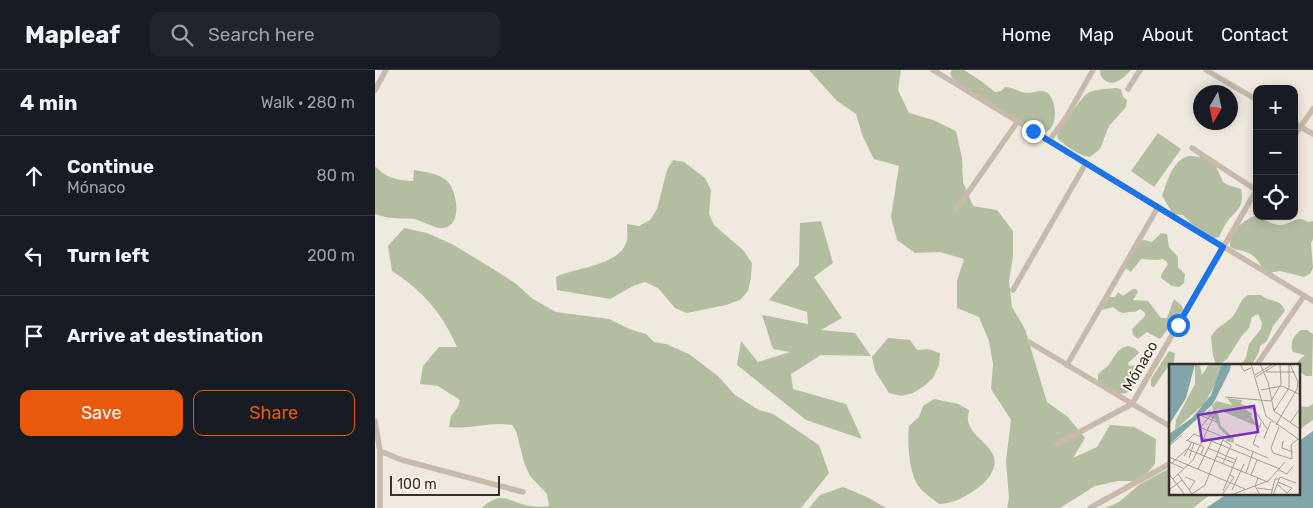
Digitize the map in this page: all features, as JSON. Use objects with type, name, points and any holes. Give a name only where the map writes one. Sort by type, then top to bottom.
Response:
[{"type":"street","points":[[375,90],[386,70]]},
{"type":"street","points":[[933,70],[1313,302]]},
{"type":"street","points":[[944,76],[948,70]]},
{"type":"street","points":[[1049,141],[1067,116],[1093,70]]},
{"type":"street","points":[[1128,89],[1140,70]]},
{"type":"street","points":[[1206,70],[1253,98]]},
{"type":"street","points":[[1298,131],[1313,108]]},
{"type":"street","points":[[956,210],[1017,121]]},
{"type":"street","points":[[1298,125],[1313,134]]},
{"type":"street","points":[[1192,148],[1253,188]]},
{"type":"street","points":[[1013,290],[1086,163]]},
{"type":"street","name":"Mónaco","points":[[1057,444],[1132,404],[1253,195]]},
{"type":"street","points":[[1067,365],[1158,207]]},
{"type":"street","points":[[1257,364],[1304,296]]},
{"type":"street","points":[[1029,342],[1169,426]]},
{"type":"street","points":[[375,421],[380,451],[379,508]]},
{"type":"street","points":[[380,451],[402,460],[523,492]]},
{"type":"street","points":[[1090,508],[1169,464]]},
{"type":"green space","points":[[809,70],[901,70],[898,90],[909,113],[933,120],[956,131],[962,158],[963,182],[973,206],[997,210],[1013,231],[1013,256],[1009,281],[1012,307],[1025,329],[1047,402],[1068,417],[1085,438],[1073,458],[1097,447],[1110,425],[1134,427],[1156,439],[1155,464],[1140,481],[1118,481],[1095,486],[1060,508],[1007,508],[1009,498],[1006,461],[1011,420],[991,389],[993,364],[989,341],[979,317],[957,308],[957,281],[964,259],[940,252],[915,253],[897,240],[891,217],[899,166],[874,159],[863,137],[856,114],[836,100]]},
{"type":"green space","points":[[952,70],[964,70],[995,92],[1001,91],[1005,87],[1027,93],[1046,92],[1050,95],[1054,106],[1053,125],[1050,130],[1043,132],[1009,119],[952,78],[950,73]]},
{"type":"green space","points":[[1100,70],[1131,70],[1120,80],[1113,83],[1103,79]]},
{"type":"green space","points":[[1101,89],[1121,89],[1123,97],[1127,100],[1126,107],[1109,126],[1100,149],[1090,157],[1085,156],[1058,139],[1057,133],[1088,93]]},
{"type":"green space","points":[[1158,133],[1181,149],[1154,187],[1131,171]]},
{"type":"green space","points":[[1189,156],[1203,157],[1215,164],[1223,182],[1241,189],[1240,206],[1228,220],[1219,237],[1213,238],[1192,224],[1183,215],[1171,214],[1162,196],[1175,166],[1183,158]]},
{"type":"green space","points":[[673,160],[684,162],[705,178],[711,190],[709,214],[714,225],[743,250],[752,263],[748,291],[740,300],[726,305],[687,313],[675,308],[658,288],[645,282],[633,286],[610,299],[557,290],[556,277],[597,264],[616,255],[623,249],[627,240],[627,224],[639,226],[650,220],[657,209],[667,170]]},
{"type":"green space","points":[[375,166],[387,176],[401,180],[413,181],[414,170],[431,173],[443,178],[451,185],[455,199],[456,214],[454,221],[444,228],[440,228],[414,219],[389,218],[375,214]]},
{"type":"green space","points":[[1253,217],[1253,220],[1265,220],[1277,225],[1298,219],[1308,222],[1313,221],[1313,239],[1311,243],[1313,268],[1310,274],[1304,277],[1280,271],[1268,273],[1252,255],[1230,247],[1234,231]]},
{"type":"green space","points":[[821,221],[833,263],[814,277],[842,318],[821,330],[855,333],[871,356],[821,355],[791,374],[793,389],[846,404],[862,439],[806,420],[737,365],[741,341],[758,362],[790,352],[773,349],[762,315],[808,324],[807,312],[769,300],[799,265],[800,223]]},
{"type":"green space","points":[[404,228],[427,233],[452,244],[515,283],[533,299],[556,312],[609,319],[632,330],[646,334],[654,342],[666,344],[689,354],[718,376],[735,395],[759,410],[773,414],[819,445],[829,473],[801,508],[482,508],[499,498],[531,506],[549,506],[547,494],[530,476],[524,462],[516,431],[512,425],[496,424],[457,428],[449,427],[451,416],[458,407],[460,400],[438,386],[420,384],[423,366],[439,347],[457,347],[445,324],[431,304],[392,271],[388,246]]},
{"type":"green space","points":[[1161,233],[1167,234],[1169,247],[1178,257],[1178,267],[1185,274],[1184,283],[1179,287],[1172,286],[1161,278],[1168,264],[1163,259],[1141,259],[1131,272],[1125,268],[1141,241],[1152,242]]},
{"type":"green space","points":[[1136,289],[1138,292],[1133,300],[1148,301],[1161,318],[1167,318],[1174,299],[1182,306],[1182,312],[1160,339],[1147,332],[1138,339],[1133,335],[1132,329],[1145,316],[1145,313],[1140,309],[1135,312],[1125,313],[1113,307],[1102,310],[1109,297],[1115,297],[1118,292],[1123,296]]},
{"type":"green space","points":[[1248,295],[1261,295],[1281,304],[1285,311],[1273,326],[1267,341],[1260,346],[1253,364],[1238,364],[1243,362],[1249,344],[1261,329],[1262,323],[1258,314],[1252,317],[1249,328],[1227,359],[1220,364],[1216,364],[1211,337],[1216,329],[1234,315]]},
{"type":"green space","points":[[1301,330],[1307,330],[1313,334],[1312,376],[1306,376],[1301,372],[1301,364],[1295,364],[1305,355],[1293,352],[1292,345],[1296,334]]},
{"type":"green space","points":[[888,338],[910,340],[917,350],[928,349],[940,353],[939,365],[933,378],[913,393],[901,396],[889,393],[875,371],[872,357]]},
{"type":"green space","points":[[1128,346],[1139,352],[1128,363],[1129,366],[1138,365],[1145,358],[1148,358],[1148,362],[1144,372],[1133,388],[1122,394],[1111,390],[1098,381],[1098,375],[1109,365],[1119,350]]},
{"type":"green space","points":[[1169,351],[1175,353],[1174,362],[1169,364],[1154,387],[1151,386],[1151,379]]},
{"type":"green space","points":[[934,399],[958,404],[969,410],[968,420],[970,427],[993,454],[995,460],[990,476],[978,488],[955,501],[939,504],[922,490],[916,482],[911,467],[908,441],[909,426],[919,417],[923,406]]},
{"type":"green space","points":[[1313,404],[1313,420],[1301,429],[1301,406],[1308,407]]},
{"type":"green space","points":[[1169,469],[1169,496],[1208,496],[1193,508],[1105,508],[1119,502],[1140,484]]},
{"type":"green space","points":[[843,487],[867,497],[886,508],[809,508],[820,495]]},
{"type":"water","points":[[1313,431],[1313,508],[1206,508],[1224,496],[1301,496],[1301,440]]},
{"type":"route","points":[[1033,131],[1223,247],[1178,325]]}]
